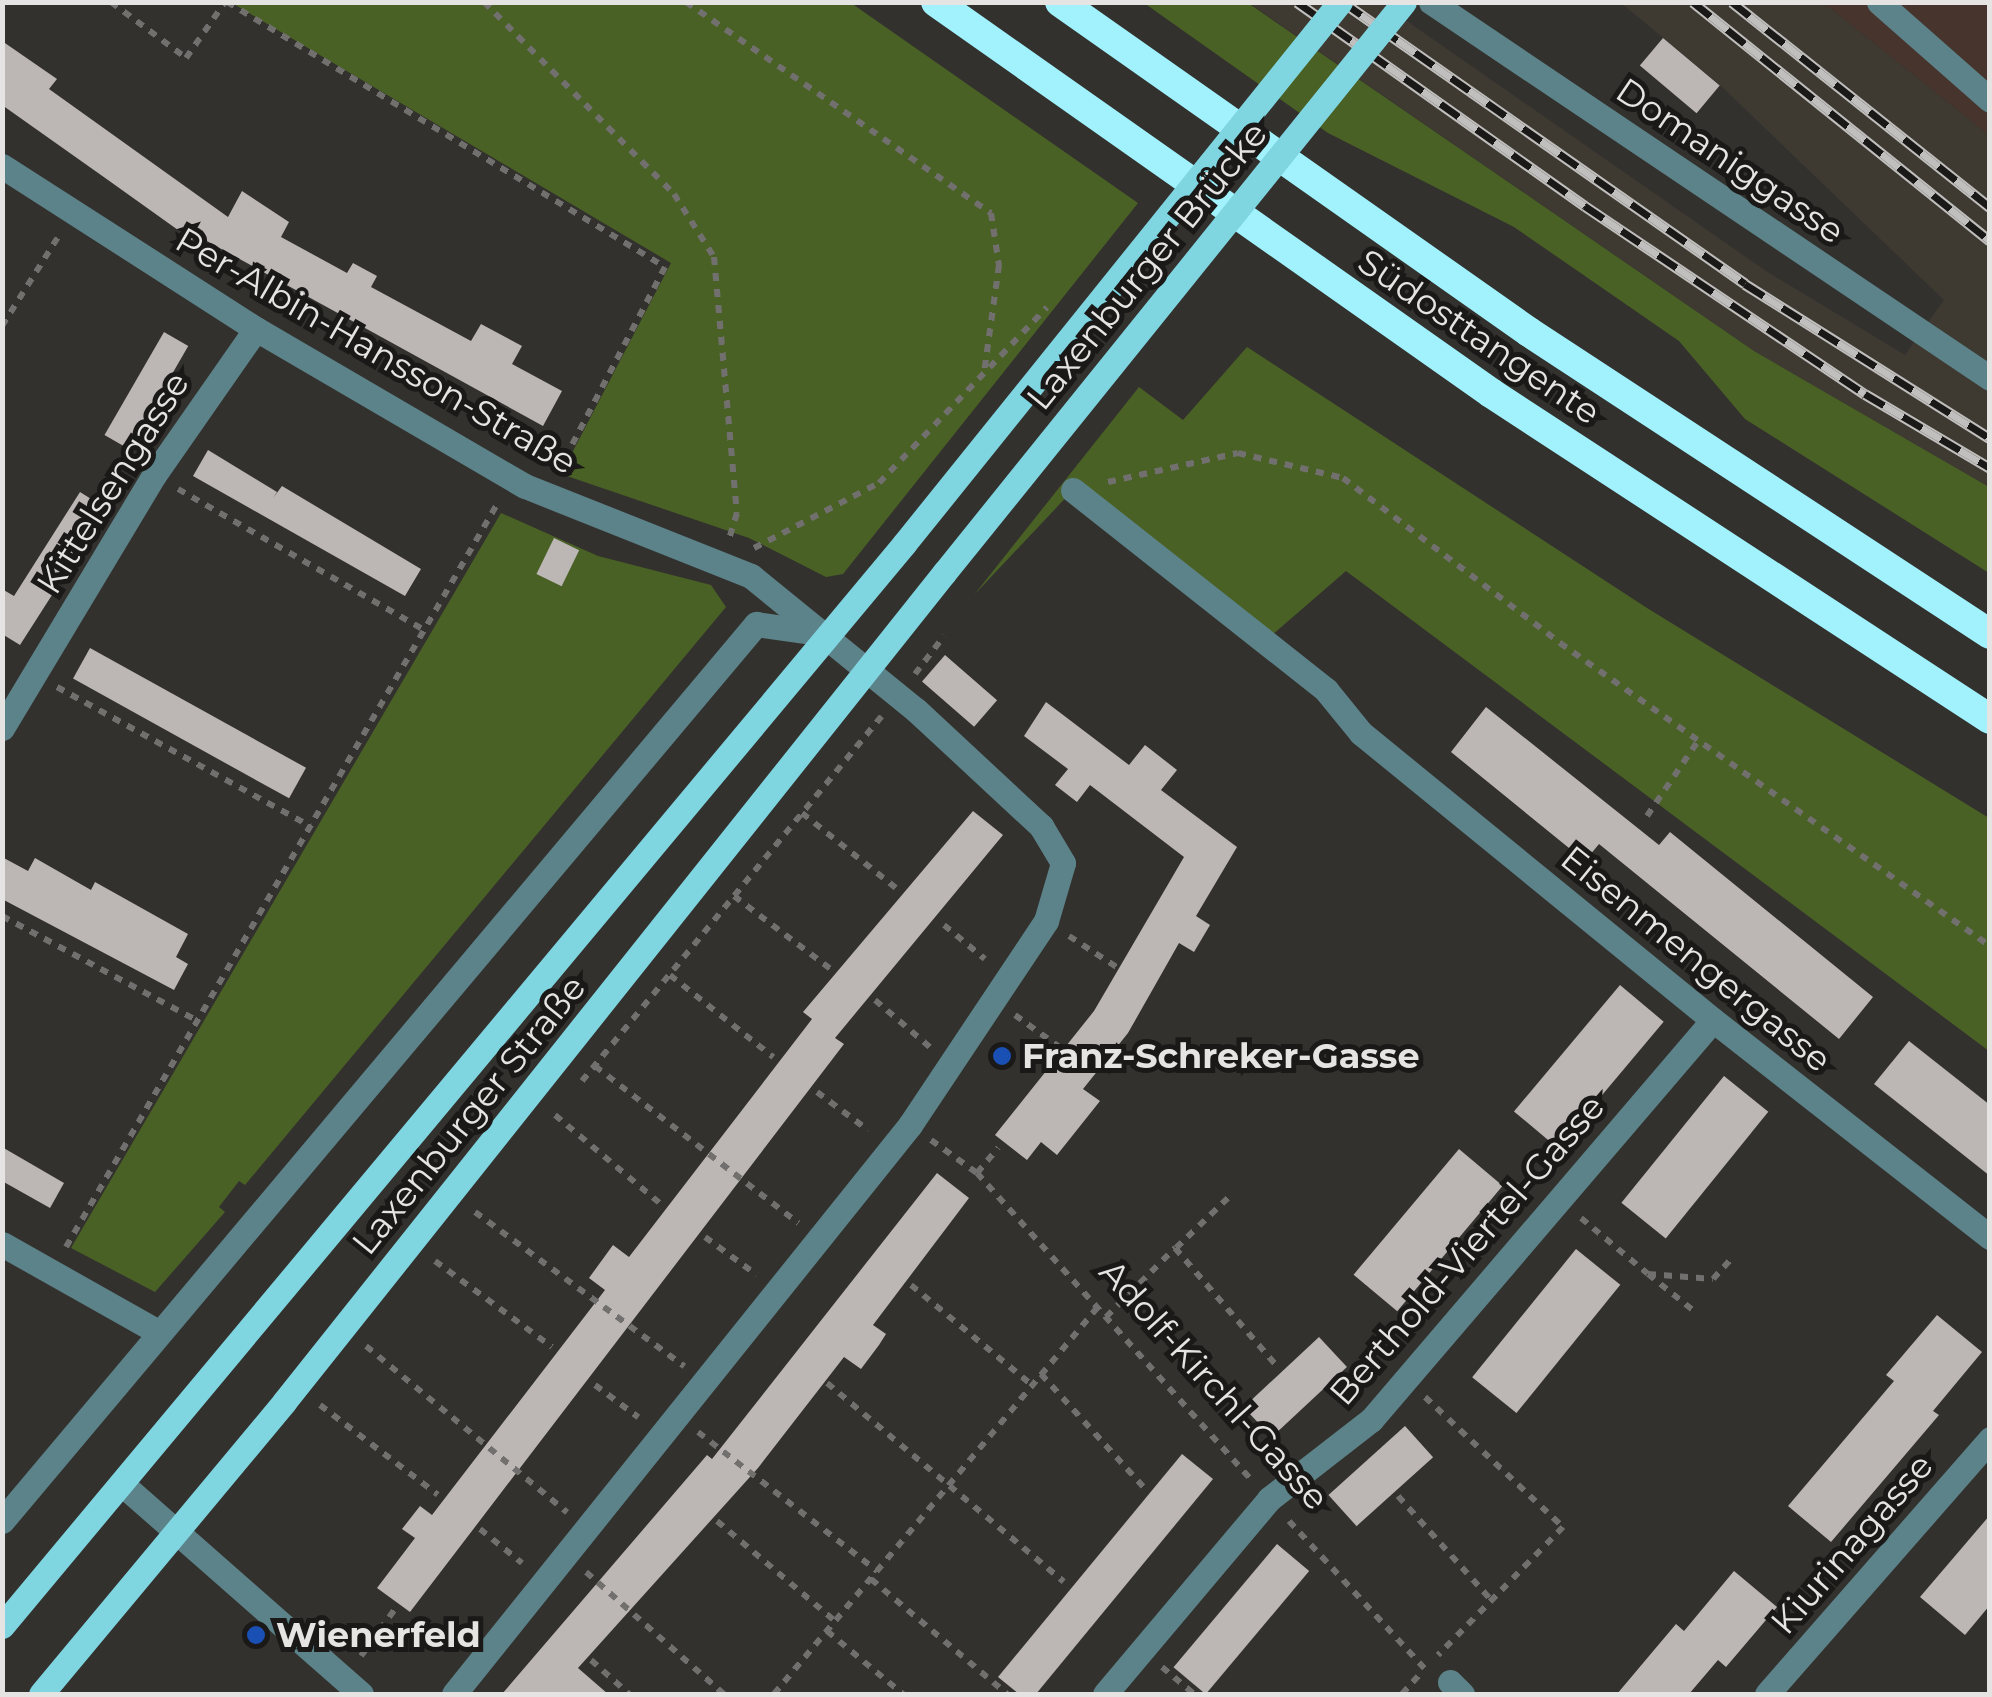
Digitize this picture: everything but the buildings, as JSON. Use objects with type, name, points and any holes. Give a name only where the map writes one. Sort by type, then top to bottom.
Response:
[{"type":"highway","name":"Südosttangente","points":[[936,2],[1491,393],[1990,719]]},
{"type":"highway","name":"Südosttangente","points":[[1060,2],[1530,332],[1990,634]]},
{"type":"main road","name":"Laxenburger Brücke","points":[[904,544],[1340,2]]},
{"type":"main road","name":"Laxenburger Brücke","points":[[944,573],[1404,2]]},
{"type":"main road","name":"Laxenburger Straße","points":[[2,1626],[904,544]]},
{"type":"main road","name":"Laxenburger Straße","points":[[41,1694],[177,1532],[870,671],[944,573]]},
{"type":"street","points":[[1879,2],[1990,100]]},
{"type":"street","name":"Domaniggasse","points":[[1436,6],[1990,378]]},
{"type":"street","name":"Per-Albin-Hansson-Straße","points":[[2,166],[256,329],[512,478],[725,553],[830,634]]},
{"type":"street","name":"Kittelsengasse","points":[[2,728],[154,476],[256,329]]},
{"type":"street","name":"Eisenmengergasse","points":[[1073,490],[1326,690],[1361,733],[1713,1020],[1990,1237]]},
{"type":"street","points":[[2,1520],[756,624],[830,634],[1041,826],[1062,863],[1046,921],[910,1125],[454,1694]]},
{"type":"street","name":"Berthold-Viertel-Gasse","points":[[1105,1694],[1269,1499],[1371,1420],[1713,1020]]},
{"type":"street","points":[[2,1244],[158,1332]]},
{"type":"street","name":"Kiurinagasse","points":[[1768,1694],[1990,1439]]},
{"type":"street","points":[[122,1484],[352,1687]]},
{"type":"path","points":[[111,2],[186,58],[226,2],[665,267],[557,474],[574,480]]},
{"type":"path","points":[[484,2],[674,194],[714,256],[736,512],[725,553]]},
{"type":"path","points":[[686,2],[991,213],[999,265],[984,374]]},
{"type":"path","points":[[2,326],[73,212]]},
{"type":"path","points":[[725,553],[879,483],[1047,307]]},
{"type":"path","points":[[1073,490],[1238,453],[1343,478],[1698,741],[1990,946]]},
{"type":"path","points":[[154,476],[424,630]]},
{"type":"path","points":[[53,1272],[512,478]]},
{"type":"path","points":[[711,535],[725,553]]},
{"type":"path","points":[[899,695],[944,636]]},
{"type":"path","points":[[35,674],[310,826]]},
{"type":"path","points":[[1647,816],[1698,741]]},
{"type":"path","points":[[802,813],[896,888]]},
{"type":"path","points":[[734,896],[832,970]]},
{"type":"path","points":[[2,916],[198,1021]]},
{"type":"path","points":[[1046,921],[1118,968]]},
{"type":"path","points":[[944,925],[1062,1049]]},
{"type":"path","points":[[670,974],[773,1057]]},
{"type":"path","points":[[875,1000],[951,1064]]},
{"type":"path","points":[[594,1066],[819,1240]]},
{"type":"path","points":[[817,1092],[893,1147]]},
{"type":"path","points":[[555,1115],[663,1206]]},
{"type":"path","name":"Adolf-Kirchl-Gasse","points":[[910,1125],[977,1173],[1424,1669],[1456,1688]]},
{"type":"path","points":[[977,1173],[998,1148]]},
{"type":"path","points":[[1106,1317],[1229,1197]]},
{"type":"path","points":[[1560,1200],[1694,1311]]},
{"type":"path","points":[[475,1212],[705,1382]]},
{"type":"path","points":[[705,1237],[778,1290]]},
{"type":"path","points":[[1176,1248],[1277,1366]]},
{"type":"path","points":[[1648,1274],[1713,1279],[1730,1259]]},
{"type":"path","points":[[435,1261],[552,1347]]},
{"type":"path","points":[[911,1284],[1032,1385]]},
{"type":"path","points":[[774,1694],[1097,1307]]},
{"type":"path","points":[[366,1346],[587,1528]]},
{"type":"path","points":[[1040,1374],[1146,1492]]},
{"type":"path","points":[[1402,1694],[1563,1528],[1406,1379]]},
{"type":"path","points":[[827,1383],[1064,1582]]},
{"type":"path","points":[[595,1385],[670,1426],[877,1571]]},
{"type":"path","points":[[318,1403],[438,1495]]},
{"type":"path","points":[[1398,1496],[1492,1601]]},
{"type":"path","points":[[717,1522],[835,1621]]},
{"type":"path","points":[[480,1529],[544,1582]]},
{"type":"path","points":[[566,1554],[724,1694]]},
{"type":"path","points":[[870,1579],[1008,1694]]},
{"type":"path","points":[[352,1687],[396,1609]]},
{"type":"path","points":[[827,1630],[903,1694]]},
{"type":"path","points":[[1142,1650],[1194,1694]]},
{"type":"path","points":[[591,1660],[629,1694]]},
{"type":"shaded area","points":[[1249,3],[1381,3],[1766,271],[1905,355],[1944,300],[1720,85],[1621,3],[1824,3],[1989,135],[1989,487],[1754,351]]},
{"type":"shaded area","points":[[1824,3],[1989,3],[1989,135]]},
{"type":"green space","points":[[232,3],[851,3],[1138,203],[843,574],[826,577],[749,538],[561,474],[671,263]]},
{"type":"green space","points":[[1144,3],[1248,3],[1754,351],[1989,487],[1989,573],[1745,419],[1679,341],[1514,227],[1328,133]]},
{"type":"green space","points":[[1247,347],[1647,608],[1989,818],[1989,1051],[1346,571],[1265,641],[1073,490],[974,595],[1139,387],[1183,420]]},
{"type":"green space","points":[[501,513],[598,556],[711,585],[726,607],[245,1185],[239,1181],[219,1207],[225,1212],[155,1292],[71,1248]]},
{"type":"railway","points":[[1297,2],[1585,206],[1865,394],[1990,468]]},
{"type":"railway","points":[[1343,2],[1745,284],[1990,438]]},
{"type":"railway","points":[[1693,2],[1990,241]]},
{"type":"railway","points":[[1732,2],[1990,207]]},
{"type":"place","name":"Franz-Schreker-Gasse","points":[[1002,1056]]},
{"type":"place","name":"Wienerfeld","points":[[256,1635]]}]
